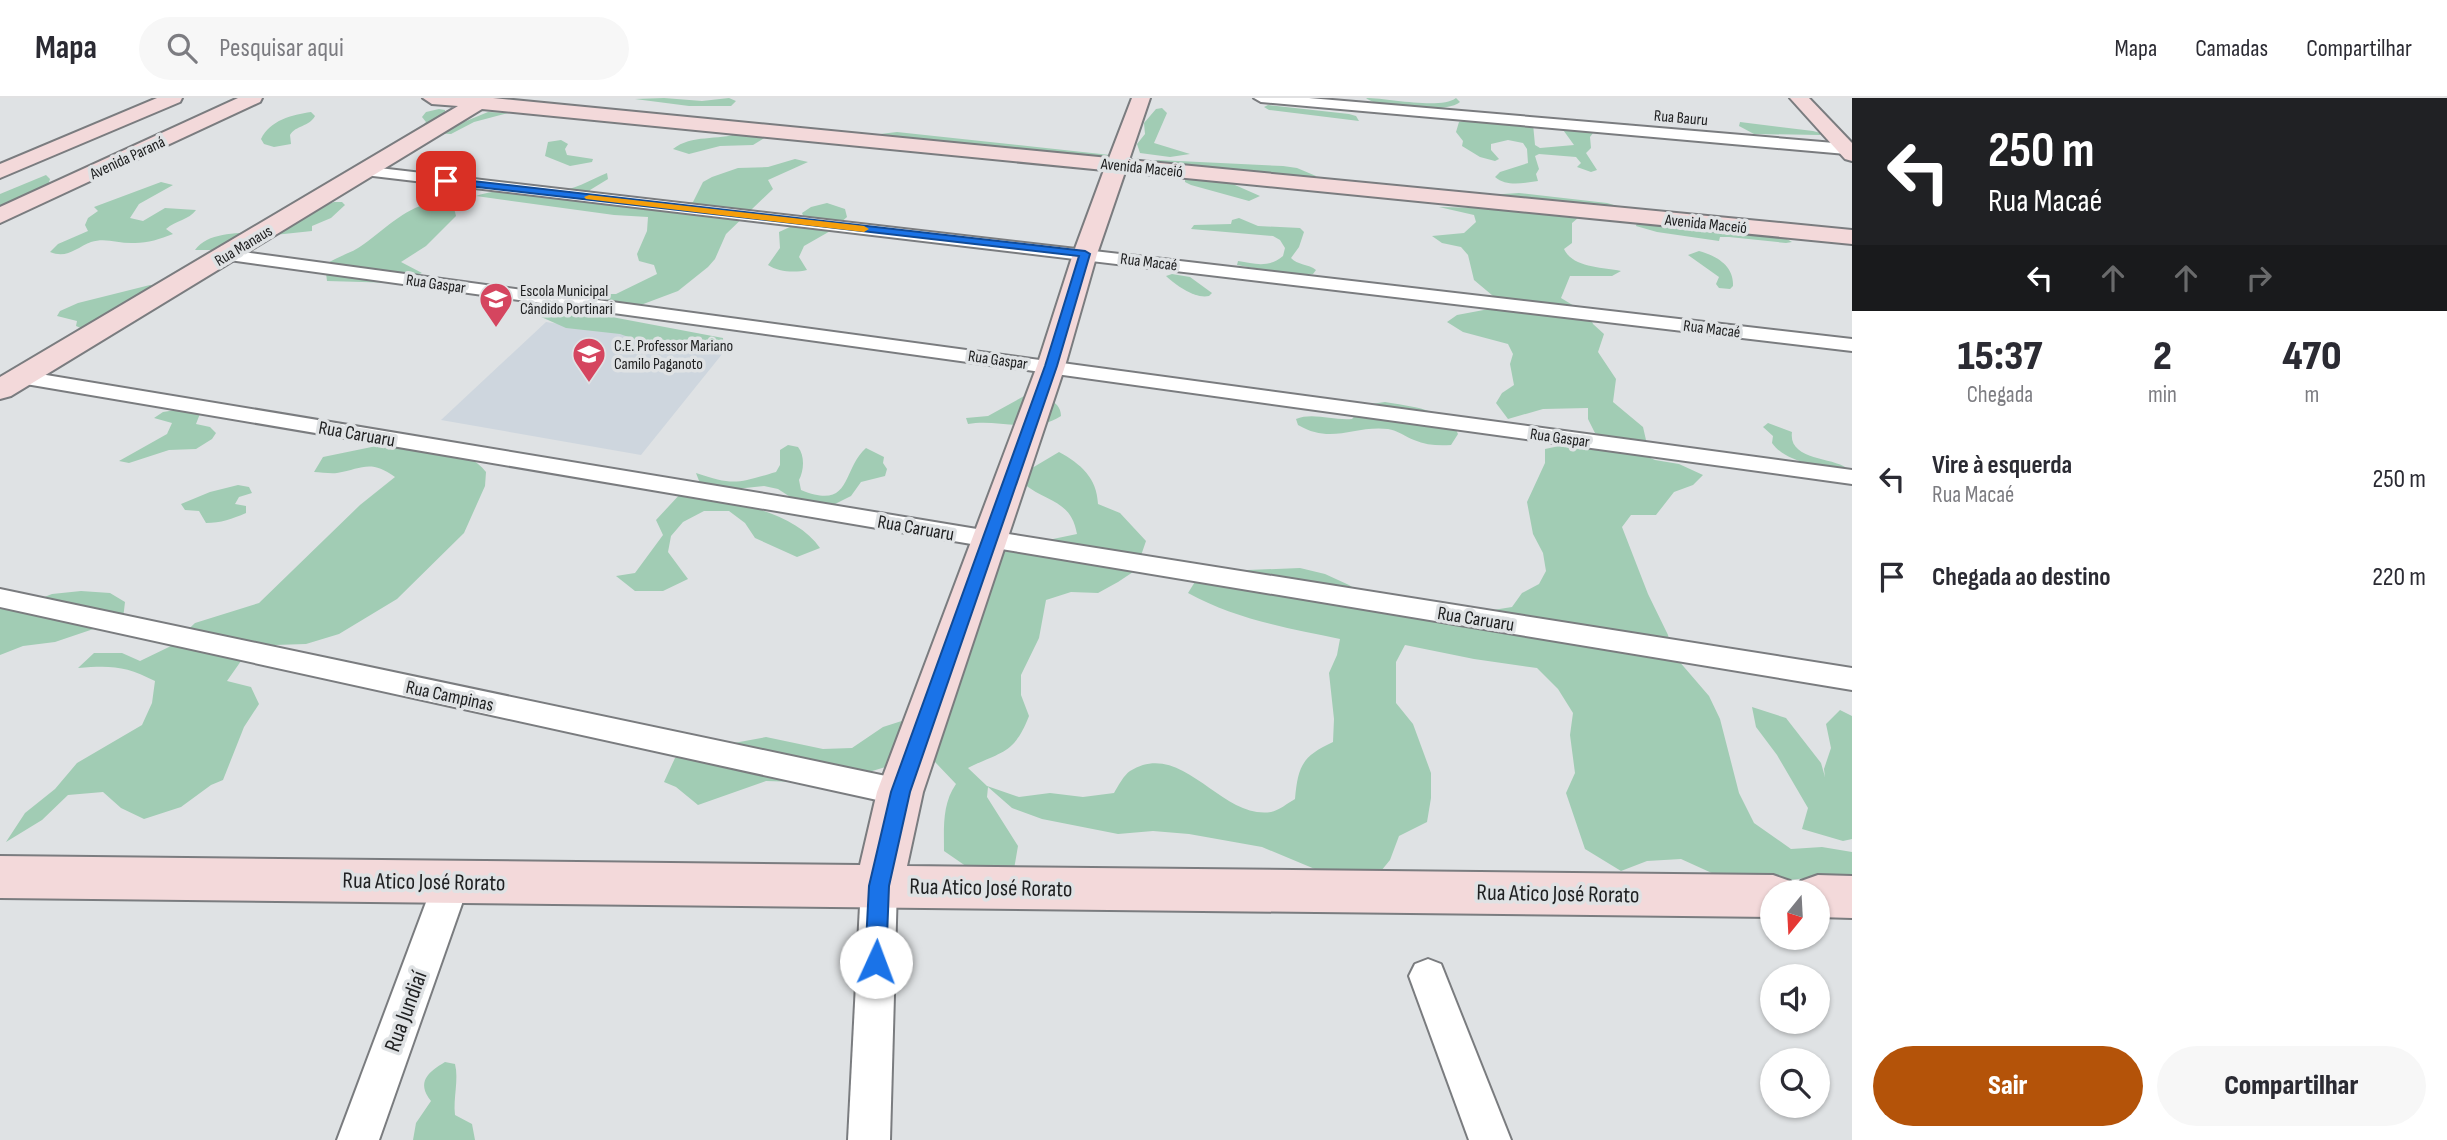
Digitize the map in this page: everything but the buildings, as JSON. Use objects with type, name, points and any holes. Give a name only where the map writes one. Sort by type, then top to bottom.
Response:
[{"type":"street","name":"Avenida Paraná","points":[[0,172],[173,98]]},
{"type":"street","name":"Avenida Paraná","points":[[0,216],[253,98]]},
{"type":"street","name":"Avenida Maceió","points":[[432,98],[482,100],[1852,222]]},
{"type":"street","name":"Avenida Maceió","points":[[549,98],[1852,237]]},
{"type":"street","points":[[869,1140],[879,886],[900,792],[1051,366],[1085,254],[1141,98]]},
{"type":"street","name":"Rua Bauru","points":[[1261,98],[1849,152]]},
{"type":"street","points":[[1799,98],[1849,152]]},
{"type":"street","name":"Rua Manaus","points":[[0,390],[482,100]]},
{"type":"street","name":"Rua Macaé","points":[[362,171],[1852,345]]},
{"type":"street","name":"Rua Gaspar","points":[[228,255],[1852,477]]},
{"type":"street","name":"Rua Caruaru","points":[[22,377],[989,539],[1852,679]]},
{"type":"street","name":"Rua Campinas","points":[[0,598],[900,792]]},
{"type":"street","name":"Rua Atico José Rorato","points":[[0,877],[1760,896]]},
{"type":"street","name":"Rua Jundiaí","points":[[358,1140],[452,881]]},
{"type":"street","points":[[1830,896],[1852,897]]},
{"type":"street","points":[[1428,976],[1490,1140]]},
{"type":"shaded area","name":"C.E. Professor Mariano Camilo Paganoto","points":[[546,322],[727,348],[641,455],[441,420]]},
{"type":"green space","points":[[729,98],[736,101],[731,106],[689,106],[635,99],[702,101]]},
{"type":"green space","points":[[1366,98],[1438,103],[1456,98],[1460,102],[1441,108],[1413,109],[1384,105]]},
{"type":"green space","points":[[1268,105],[1349,114],[1356,116],[1359,121],[1269,110],[1264,107]]},
{"type":"green space","points":[[1162,108],[1167,113],[1154,143],[1190,154],[1170,157],[1140,153],[1137,144],[1145,134],[1144,123],[1156,109]]},
{"type":"green space","points":[[445,110],[445,115],[454,126],[488,112],[508,113],[474,122],[451,134],[431,133],[422,126],[426,122],[422,117],[426,112]]},
{"type":"green space","points":[[311,112],[315,116],[312,120],[290,135],[291,144],[274,147],[264,144],[261,139],[270,127],[289,117]]},
{"type":"green space","points":[[1470,120],[1533,124],[1535,145],[1540,148],[1574,145],[1561,127],[1623,123],[1662,129],[1622,135],[1593,133],[1590,137],[1591,148],[1586,153],[1597,170],[1591,172],[1577,167],[1581,163],[1576,157],[1539,154],[1535,156],[1539,169],[1536,174],[1538,181],[1515,184],[1495,177],[1500,172],[1528,163],[1527,149],[1523,143],[1508,140],[1491,144],[1491,150],[1499,159],[1495,161],[1480,157],[1462,146],[1463,141],[1456,132],[1459,122]]},
{"type":"green space","points":[[1740,122],[1821,133],[1754,134],[1739,126]]},
{"type":"green space","points":[[897,132],[1110,155],[1107,159],[855,137]]},
{"type":"green space","points":[[740,133],[769,135],[753,145],[720,146],[689,154],[673,149],[696,139]]},
{"type":"green space","points":[[561,140],[568,144],[565,149],[567,155],[593,159],[592,162],[570,166],[545,156],[548,142]]},
{"type":"green space","points":[[795,159],[808,162],[768,180],[773,189],[726,234],[715,259],[708,267],[678,291],[630,309],[600,306],[596,314],[723,338],[724,349],[699,351],[637,340],[620,334],[566,328],[539,316],[578,299],[598,294],[616,294],[657,274],[654,265],[639,261],[637,254],[647,231],[648,217],[614,215],[476,196],[506,191],[561,191],[607,173],[608,179],[590,190],[588,196],[675,205],[693,202],[703,182],[712,177],[738,168],[768,167]]},
{"type":"green space","points":[[1158,160],[1283,166],[1297,168],[1316,176],[1311,182],[1232,179],[1235,185],[1260,196],[1249,201],[1191,185],[1185,182],[1185,177],[1149,164]]},
{"type":"green space","points":[[46,175],[50,179],[48,185],[0,210],[0,194]]},
{"type":"green space","points":[[161,182],[173,185],[139,204],[130,218],[143,221],[165,208],[196,210],[166,229],[173,234],[140,243],[97,241],[71,252],[50,252],[58,244],[88,231],[85,225],[88,218],[98,211],[94,207]]},
{"type":"green space","points":[[1519,193],[1607,203],[1641,213],[1578,218],[1572,223],[1572,243],[1564,249],[1568,255],[1589,266],[1621,271],[1612,276],[1570,276],[1561,298],[1589,315],[1593,324],[1604,334],[1598,352],[1616,379],[1613,402],[1643,427],[1646,440],[1625,443],[1595,433],[1588,419],[1588,408],[1543,409],[1508,419],[1496,403],[1502,393],[1514,385],[1510,364],[1513,354],[1508,344],[1463,332],[1447,322],[1457,315],[1505,306],[1474,280],[1468,255],[1461,247],[1442,243],[1432,236],[1464,233],[1476,222],[1474,215],[1439,207],[1487,208],[1489,195]]},
{"type":"green space","points":[[334,202],[342,202],[345,205],[331,218],[312,226],[312,231],[265,236],[213,250],[195,250],[208,239],[271,227]]},
{"type":"green space","points":[[429,203],[445,203],[454,208],[456,216],[426,246],[401,262],[422,273],[397,283],[327,281],[325,265],[360,247],[403,215]]},
{"type":"green space","points":[[827,203],[845,209],[847,217],[832,230],[804,246],[799,257],[807,270],[787,271],[768,265],[780,248],[779,232],[805,220],[802,213],[811,207]]},
{"type":"green space","points":[[1239,218],[1258,226],[1300,228],[1304,232],[1299,247],[1291,258],[1316,270],[1313,274],[1288,274],[1237,265],[1238,261],[1262,264],[1278,260],[1283,256],[1285,248],[1280,240],[1273,236],[1191,229],[1194,225],[1231,224],[1232,220]]},
{"type":"green space","points":[[1649,220],[1778,234],[1792,242],[1729,237],[1720,237],[1719,241],[1657,232],[1636,226],[1637,223]]},
{"type":"green space","points":[[1699,251],[1718,259],[1727,267],[1733,279],[1730,289],[1719,288],[1716,284],[1719,277],[1688,255]]},
{"type":"green space","points":[[1172,274],[1190,277],[1212,293],[1209,296],[1192,294],[1166,276]]},
{"type":"green space","points":[[150,285],[158,287],[83,329],[76,326],[77,321],[57,316],[60,311],[78,303]]},
{"type":"green space","points":[[1026,395],[1054,402],[1061,416],[1050,422],[1027,425],[968,424],[966,418],[988,416]]},
{"type":"green space","points":[[1385,402],[1437,414],[1446,419],[1458,434],[1451,445],[1432,445],[1388,429],[1322,434],[1298,425],[1296,419],[1309,416],[1352,419],[1364,405]]},
{"type":"green space","points":[[182,409],[201,411],[196,424],[210,427],[216,433],[212,439],[196,449],[169,450],[129,463],[119,461],[167,434],[172,423],[154,418],[163,412]]},
{"type":"green space","points":[[1768,423],[1792,432],[1793,441],[1803,453],[1847,468],[1817,465],[1787,456],[1772,443],[1773,436],[1763,427]]},
{"type":"green space","points":[[396,442],[457,453],[468,457],[486,472],[485,486],[464,533],[397,599],[339,634],[306,644],[275,645],[241,661],[227,681],[251,687],[259,704],[244,727],[223,780],[211,785],[181,807],[144,819],[121,808],[103,792],[68,795],[42,820],[6,842],[25,813],[55,789],[77,763],[142,725],[152,703],[155,681],[145,676],[118,668],[78,668],[94,653],[122,653],[140,661],[171,646],[195,623],[259,603],[360,505],[395,477],[372,467],[334,473],[314,472],[323,457]]},
{"type":"green space","points":[[788,445],[798,447],[802,455],[803,468],[799,480],[801,490],[818,495],[838,492],[866,448],[884,457],[883,463],[887,469],[885,476],[861,482],[851,496],[831,506],[795,500],[778,489],[764,486],[726,490],[701,486],[696,473],[736,482],[776,472],[780,465],[780,450]]},
{"type":"green space","points":[[1564,445],[1611,452],[1633,450],[1655,460],[1679,464],[1703,475],[1693,485],[1674,492],[1656,515],[1631,515],[1622,527],[1648,594],[1668,635],[1672,653],[1709,696],[1720,719],[1739,793],[1754,823],[1791,849],[1822,847],[1852,852],[1852,882],[1807,878],[1760,881],[1725,879],[1681,859],[1647,861],[1621,871],[1585,849],[1566,793],[1575,773],[1570,735],[1573,713],[1558,689],[1537,668],[1405,645],[1396,662],[1396,703],[1413,724],[1431,773],[1431,798],[1427,822],[1399,836],[1390,860],[1372,882],[1334,877],[1262,847],[1189,834],[1153,831],[1118,834],[1042,819],[1012,808],[988,787],[987,797],[1018,846],[1013,875],[973,871],[944,851],[946,808],[956,784],[935,762],[899,763],[832,783],[766,781],[698,805],[676,787],[664,782],[675,758],[704,742],[734,743],[766,737],[823,749],[852,748],[883,727],[911,718],[1004,544],[1077,534],[1070,515],[1064,508],[1024,484],[1027,471],[1059,452],[1091,479],[1098,504],[1120,513],[1146,541],[1136,570],[1118,582],[1098,593],[1071,592],[1046,600],[1039,638],[1021,675],[1021,695],[1029,716],[1023,729],[1005,750],[968,768],[987,786],[1019,797],[1050,793],[1083,797],[1114,793],[1130,771],[1149,764],[1167,765],[1184,772],[1235,804],[1253,811],[1271,812],[1280,809],[1295,799],[1300,770],[1304,763],[1315,752],[1333,742],[1334,719],[1329,673],[1340,639],[1262,622],[1224,610],[1188,593],[1198,577],[1223,571],[1300,568],[1325,574],[1370,599],[1487,611],[1512,607],[1522,593],[1539,584],[1546,571],[1543,553],[1533,534],[1527,502],[1545,463],[1545,449]]},
{"type":"green space","points":[[238,485],[249,487],[252,493],[239,497],[235,504],[246,506],[246,513],[231,519],[206,523],[199,511],[185,510],[181,504],[210,492]]},
{"type":"green space","points":[[682,492],[738,503],[776,516],[794,524],[820,548],[797,557],[755,538],[745,523],[729,511],[704,511],[683,522],[671,536],[668,552],[688,579],[663,591],[635,591],[616,576],[635,573],[663,535],[656,520]]},
{"type":"green space","points":[[81,591],[110,593],[125,602],[123,619],[55,642],[23,646],[0,655],[0,609],[19,607],[52,594]]},
{"type":"green space","points":[[1752,707],[1786,718],[1821,763],[1825,777],[1824,769],[1831,748],[1826,724],[1840,710],[1852,716],[1852,839],[1843,841],[1802,829],[1808,808],[1777,755],[1756,727]]},
{"type":"green space","points":[[445,1062],[455,1064],[455,1115],[472,1124],[475,1140],[413,1140],[416,1123],[431,1101],[424,1088],[426,1078]]},
{"type":"slow traffic","points":[[589,197],[864,229]]},
{"type":"place","name":"Escola Municipal Cândido Portinari","points":[[496,329]]},
{"type":"place","name":"C.E. Professor Mariano Camilo Paganoto","points":[[589,384]]},
{"type":"route","points":[[446,181],[1085,254],[1051,366],[900,792],[879,886],[876,962]]}]
